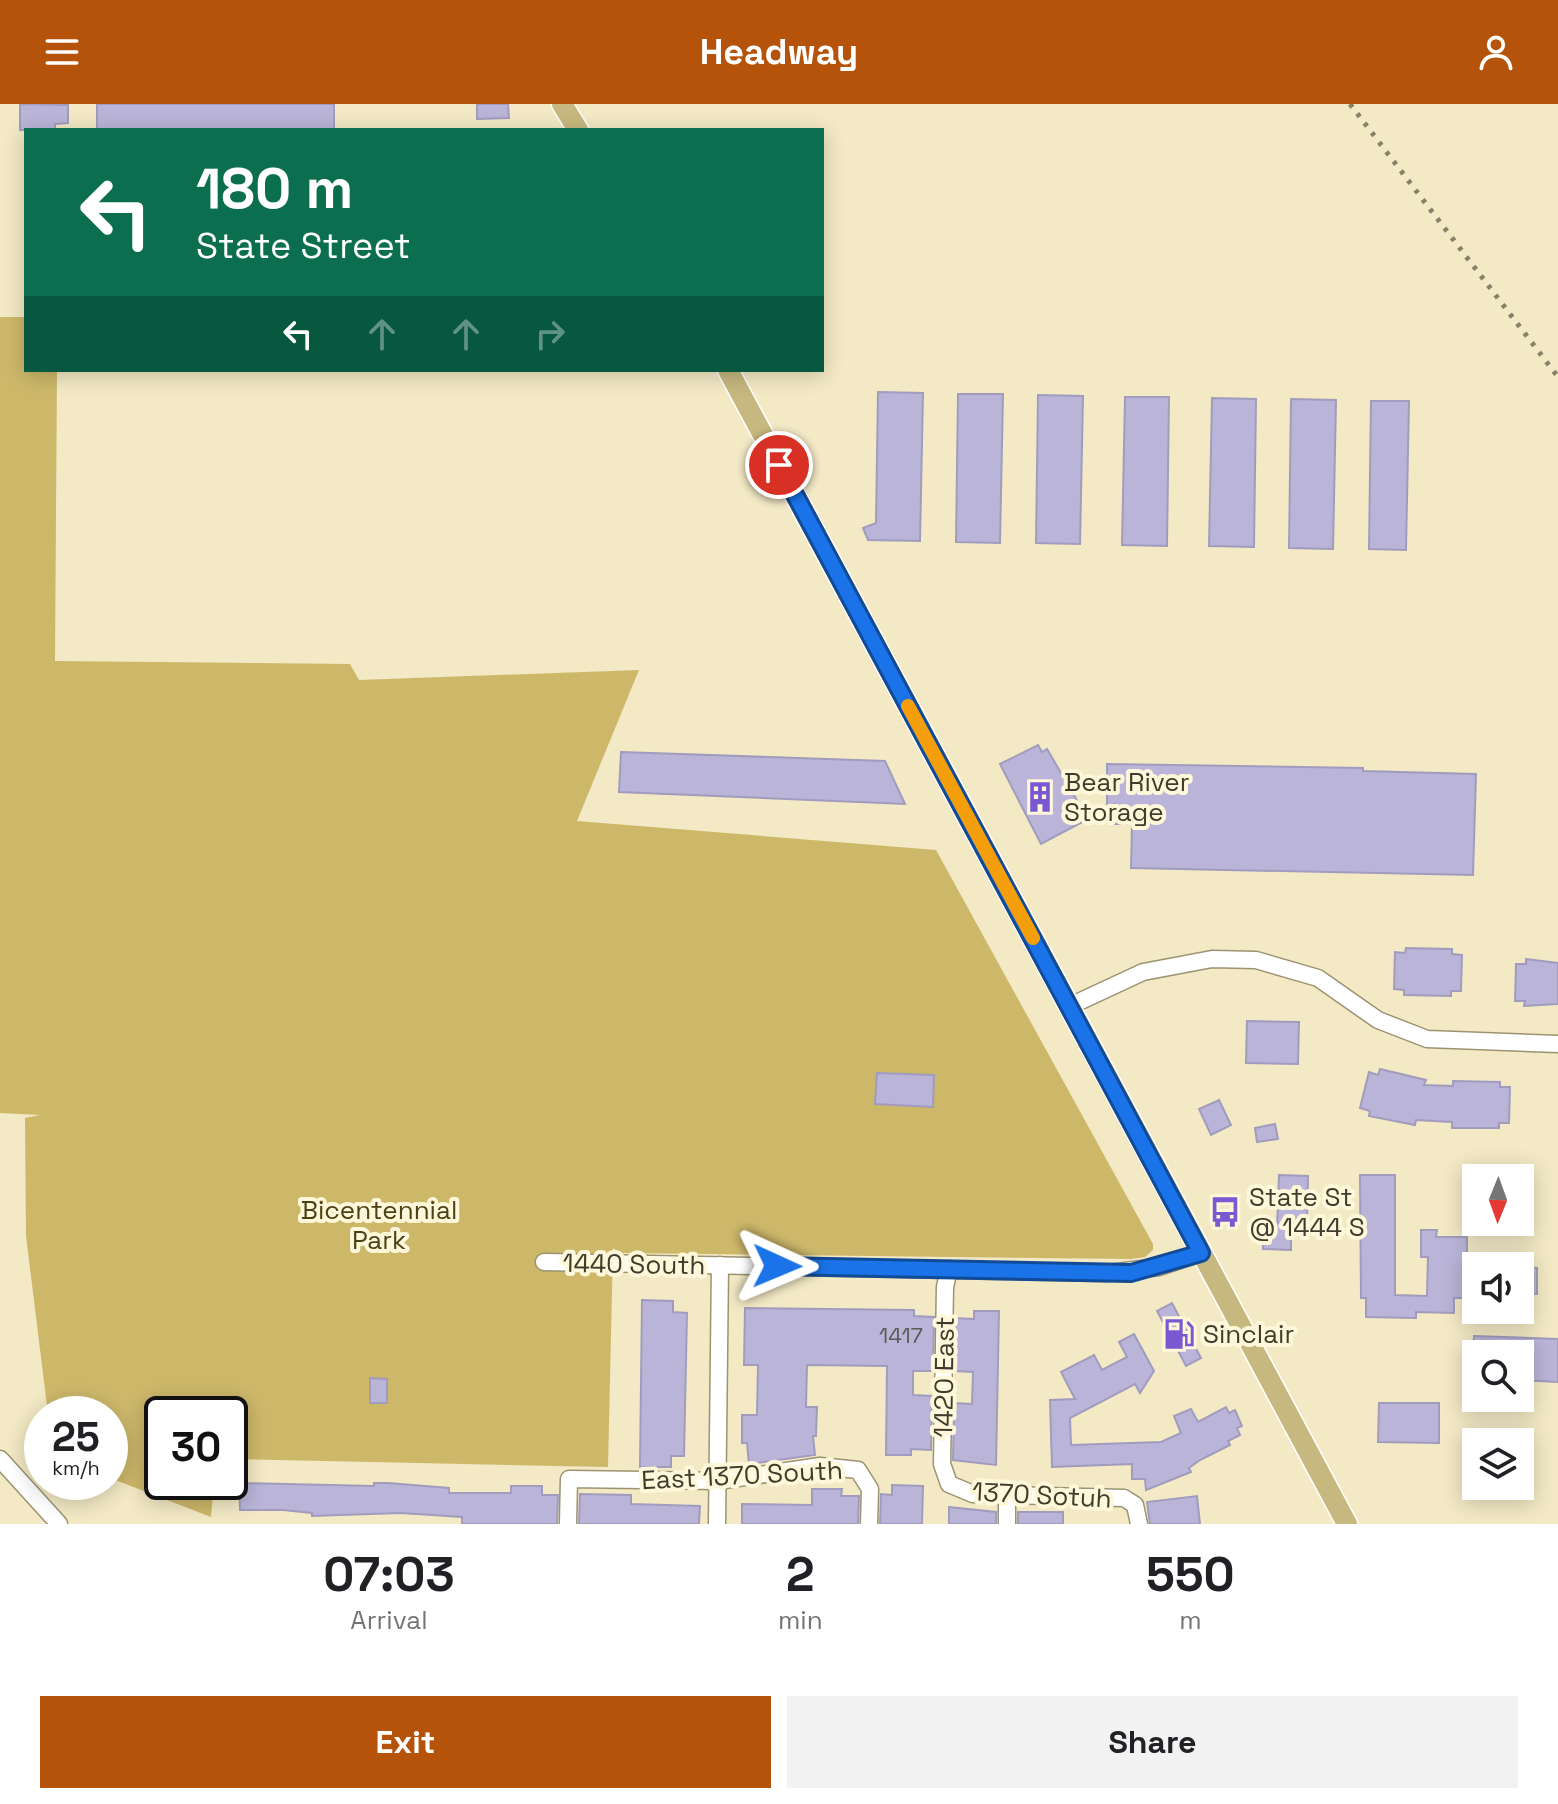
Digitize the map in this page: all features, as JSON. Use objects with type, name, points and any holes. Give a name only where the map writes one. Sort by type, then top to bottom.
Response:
[{"type":"main road","points":[[562,104],[577,128]]},
{"type":"main road","points":[[729,372],[1347,1524]]},
{"type":"street","points":[[1070,1006],[1143,972],[1212,959],[1256,960],[1318,978],[1378,1020],[1427,1039],[1558,1044]]},
{"type":"street","name":"1440 South","points":[[544,1262],[1131,1273],[1201,1253]]},
{"type":"street","points":[[717,1524],[720,1265]]},
{"type":"street","name":"1420 East","points":[[949,1269],[945,1287],[942,1464],[949,1484]]},
{"type":"street","points":[[0,1459],[59,1524]]},
{"type":"street","name":"East 1370 South","points":[[568,1524],[569,1479],[718,1481],[820,1466],[858,1470],[870,1489],[869,1524]]},
{"type":"street","name":"1370 Sotuh","points":[[949,1484],[963,1493],[1124,1498],[1135,1505],[1139,1524]]},
{"type":"street","points":[[1007,1494],[1007,1524]]},
{"type":"green space","name":"Bicentennial Park","points":[[0,317],[24,317],[24,372],[57,372],[55,661],[350,664],[359,680],[639,670],[577,821],[936,850],[1153,1244],[1153,1250],[1145,1257],[1131,1259],[620,1253],[613,1248],[608,1467],[248,1459],[248,1396],[144,1396],[144,1491],[128,1485],[128,1396],[46,1396],[26,1236],[25,1118],[40,1115],[0,1113]]},
{"type":"green space","points":[[167,1500],[212,1500],[211,1517]]},
{"type":"building","points":[[20,104],[68,105],[68,123],[55,124],[55,128],[20,130]]},
{"type":"building","points":[[97,104],[334,104],[334,128],[97,128]]},
{"type":"building","points":[[477,104],[508,104],[509,118],[477,119]]},
{"type":"building","points":[[878,392],[923,393],[920,541],[868,540],[863,528],[876,523]]},
{"type":"building","points":[[958,394],[1003,394],[1000,543],[956,542]]},
{"type":"building","points":[[1038,395],[1083,396],[1080,544],[1036,543]]},
{"type":"building","points":[[1125,397],[1169,397],[1167,546],[1122,545]]},
{"type":"building","points":[[1212,398],[1256,399],[1254,547],[1209,546]]},
{"type":"building","points":[[1291,399],[1336,400],[1333,549],[1289,548]]},
{"type":"building","points":[[1371,401],[1409,401],[1406,550],[1369,549]]},
{"type":"building","name":"Bear River Storage","points":[[1038,745],[1042,752],[1047,749],[1088,819],[1041,844],[1000,764]]},
{"type":"building","points":[[621,752],[885,761],[905,804],[619,792]]},
{"type":"building","points":[[1107,764],[1363,768],[1363,771],[1476,774],[1473,875],[1131,868],[1132,824],[1115,824],[1115,804],[1107,808]]},
{"type":"building","points":[[1406,948],[1452,949],[1452,954],[1462,955],[1461,991],[1451,991],[1451,996],[1404,995],[1404,990],[1394,989],[1395,952],[1405,953]]},
{"type":"building","points":[[1526,959],[1558,963],[1558,1004],[1524,1006],[1525,1001],[1515,1001],[1516,964],[1526,964]]},
{"type":"building","points":[[1247,1021],[1299,1022],[1298,1064],[1246,1063]]},
{"type":"building","points":[[1380,1069],[1426,1080],[1424,1085],[1453,1086],[1453,1081],[1500,1082],[1500,1087],[1510,1087],[1509,1123],[1499,1123],[1499,1128],[1452,1128],[1452,1122],[1416,1120],[1415,1125],[1369,1116],[1370,1111],[1360,1108],[1369,1072],[1378,1075]]},
{"type":"building","points":[[877,1073],[934,1075],[933,1107],[875,1104]]},
{"type":"building","points":[[1219,1100],[1231,1125],[1211,1135],[1199,1109]]},
{"type":"building","points":[[1275,1124],[1278,1139],[1257,1142],[1255,1128]]},
{"type":"building","points":[[1279,1175],[1308,1176],[1307,1223],[1291,1222],[1291,1250],[1263,1249],[1263,1229],[1277,1229]]},
{"type":"building","points":[[1360,1175],[1395,1175],[1395,1295],[1427,1296],[1428,1257],[1421,1257],[1421,1230],[1437,1230],[1436,1237],[1467,1237],[1467,1252],[1462,1252],[1462,1298],[1454,1298],[1454,1313],[1416,1312],[1416,1318],[1366,1317],[1366,1298],[1361,1298]]},
{"type":"building","points":[[1534,1268],[1537,1268],[1537,1294],[1534,1294]]},
{"type":"building","points":[[642,1300],[673,1301],[673,1312],[687,1313],[684,1456],[671,1456],[671,1467],[640,1467]]},
{"type":"building","name":"Sinclair","points":[[1172,1303],[1201,1358],[1186,1366],[1157,1311]]},
{"type":"building","points":[[745,1308],[914,1310],[914,1316],[934,1317],[933,1371],[913,1371],[913,1395],[932,1396],[931,1450],[911,1449],[911,1455],[886,1455],[887,1366],[807,1365],[806,1407],[817,1407],[816,1436],[813,1436],[815,1455],[749,1464],[747,1443],[742,1443],[742,1415],[757,1415],[758,1365],[744,1365]]},
{"type":"building","points":[[974,1311],[999,1311],[996,1465],[953,1460],[954,1403],[972,1404],[973,1372],[955,1371],[955,1318],[974,1319]]},
{"type":"building","points":[[1134,1334],[1154,1371],[1140,1393],[1135,1384],[1070,1418],[1071,1445],[1161,1442],[1181,1433],[1174,1416],[1191,1409],[1198,1422],[1226,1407],[1229,1413],[1235,1410],[1242,1426],[1237,1428],[1240,1435],[1228,1441],[1230,1445],[1200,1460],[1189,1468],[1191,1472],[1146,1490],[1145,1479],[1132,1479],[1132,1464],[1052,1467],[1050,1400],[1075,1399],[1061,1372],[1094,1355],[1102,1370],[1127,1357],[1119,1342]]},
{"type":"building","points":[[1474,1336],[1558,1339],[1558,1382],[1534,1381],[1534,1340],[1474,1340]]},
{"type":"building","points":[[370,1378],[387,1379],[387,1403],[370,1403]]},
{"type":"building","points":[[1379,1403],[1439,1403],[1439,1443],[1378,1442]]},
{"type":"building","points":[[248,1483],[374,1486],[374,1483],[388,1483],[449,1488],[449,1493],[511,1493],[511,1486],[542,1486],[542,1495],[558,1495],[557,1524],[462,1524],[462,1517],[401,1513],[312,1516],[312,1513],[283,1510],[240,1510],[240,1500],[248,1500]]},
{"type":"building","points":[[892,1485],[923,1486],[922,1524],[880,1524],[881,1494],[892,1495]]},
{"type":"building","points":[[812,1489],[842,1489],[841,1496],[859,1496],[858,1524],[742,1524],[742,1504],[812,1505]]},
{"type":"building","points":[[580,1494],[631,1495],[631,1504],[700,1506],[699,1524],[579,1524]]},
{"type":"building","points":[[1197,1496],[1200,1524],[1150,1524],[1147,1502]]},
{"type":"building","points":[[949,1507],[996,1512],[996,1524],[949,1524]]},
{"type":"building","points":[[1018,1512],[1063,1512],[1063,1524],[1018,1524]]},
{"type":"railway","points":[[1350,104],[1558,377]]},
{"type":"slow traffic","points":[[908,706],[1033,938]]},
{"type":"place","name":"Bear River Storage","points":[[1040,797]]},
{"type":"place","name":"State St @ 1444 S","points":[[1225,1212]]},
{"type":"place","name":"Sinclair","points":[[1179,1334]]},
{"type":"route","points":[[777,1266],[1131,1273],[1169,1265],[1201,1253],[779,465]]}]
